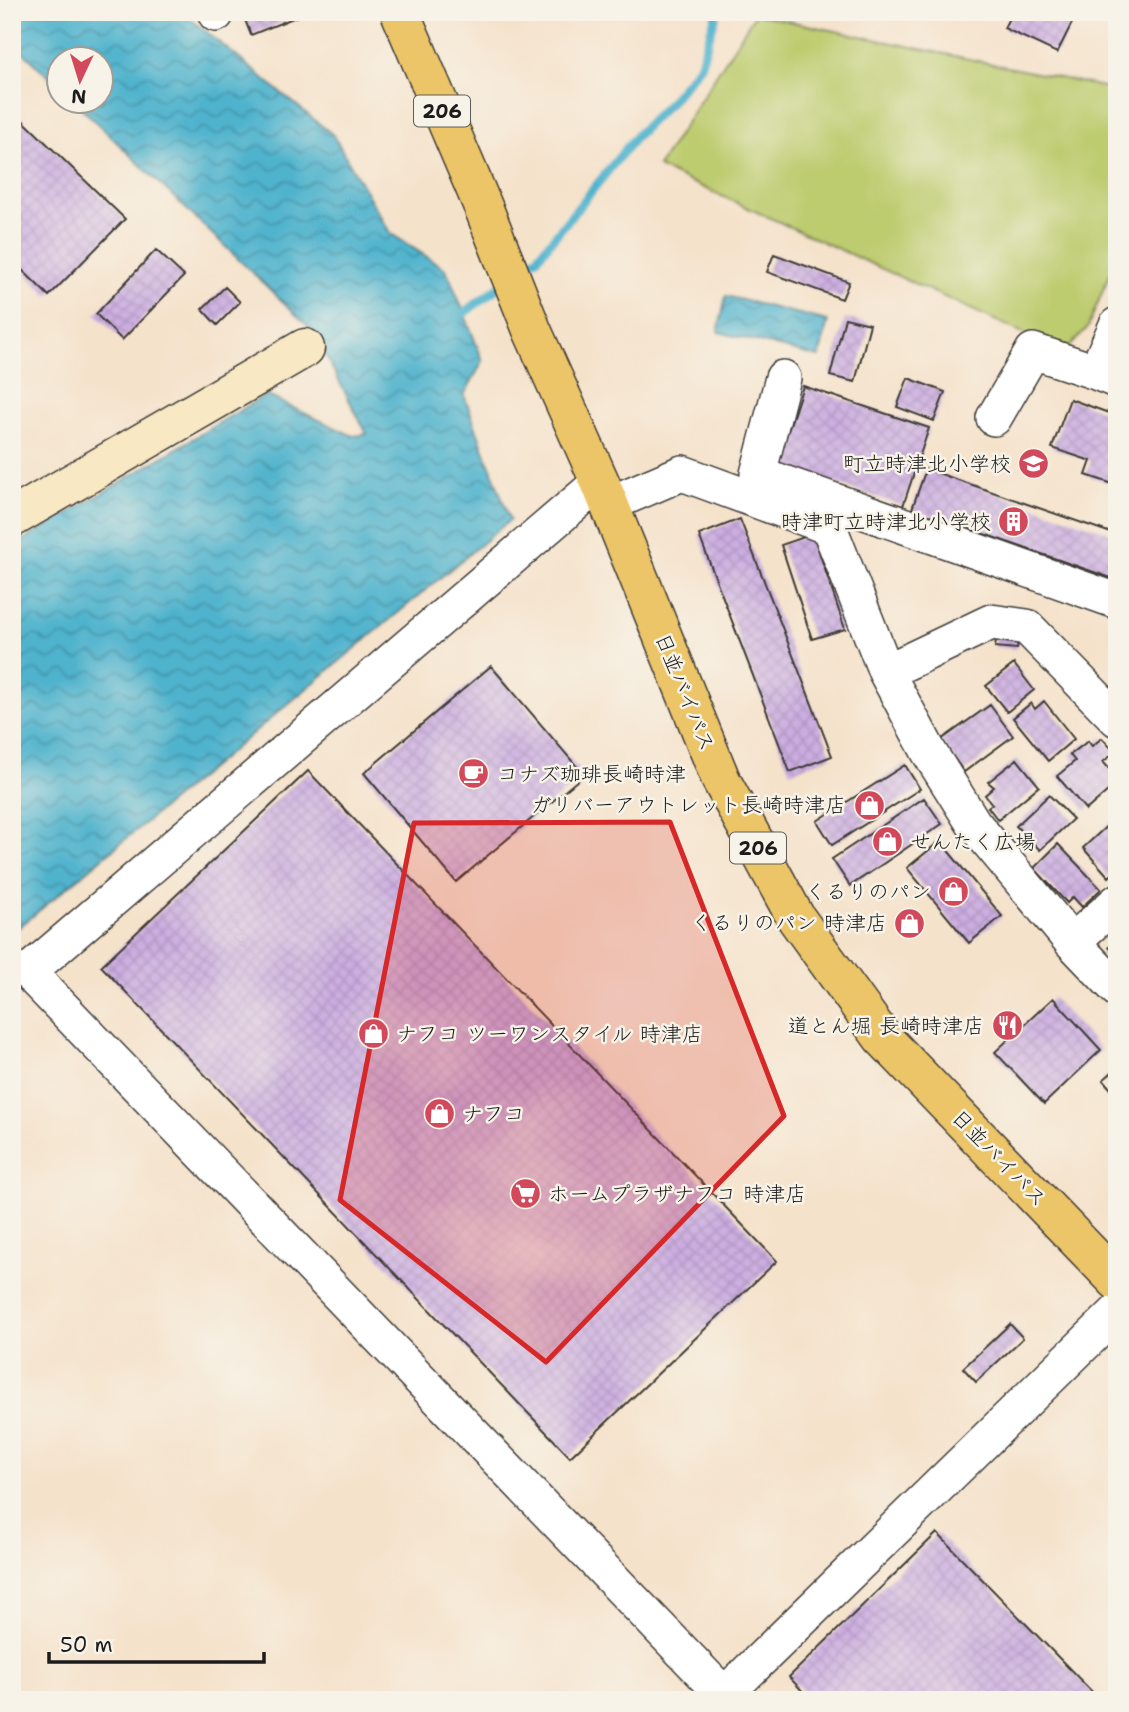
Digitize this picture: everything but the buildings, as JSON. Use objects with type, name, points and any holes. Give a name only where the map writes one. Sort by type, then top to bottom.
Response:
[{"type":"highway","name":"日並バイパス","points":[[400,12],[532,330],[605,493],[721,780],[796,918],[883,1037],[1117,1281]]},
{"type":"street","points":[[994,418],[1033,351],[1107,376],[1117,325]]},
{"type":"street","points":[[12,518],[305,348]]},
{"type":"street","points":[[783,378],[758,474],[1117,601]]},
{"type":"street","points":[[1117,989],[1072,942],[974,824],[929,752],[886,672],[829,527],[682,473],[605,493],[28,972],[724,1698],[1117,1312]]},
{"type":"street","points":[[886,672],[991,622],[1027,627],[1117,719]]},
{"type":"street","points":[[1072,942],[1117,902]]},
{"type":"highlighted area","points":[[670,822],[784,1116],[546,1362],[340,1200],[414,823]]},
{"type":"green space","points":[[755,14],[1117,90],[1117,256],[1088,327],[1065,352],[658,167]]},
{"type":"water","points":[[12,12],[182,12],[333,135],[390,233],[447,270],[483,361],[464,395],[510,520],[12,933],[12,547],[266,395],[353,436],[367,434],[312,330],[90,116],[116,116],[116,46],[46,46],[46,74],[12,41]]},
{"type":"water","points":[[726,296],[828,321],[819,357],[718,332]]},
{"type":"pier","points":[[445,264],[451,269],[487,362]]},
{"type":"waterway","points":[[519,271],[538,257],[637,135],[700,66],[717,12]]},
{"type":"waterway","points":[[455,320],[505,282]]},
{"type":"place","name":"町立時津北小学校","points":[[1034,464]]},
{"type":"place","name":"時津町立時津北小学校","points":[[1014,522]]},
{"type":"place","name":"コナズ珈琲長崎時津","points":[[474,774]]},
{"type":"place","name":"ガリバーアウトレット長崎時津店","points":[[869,805]]},
{"type":"place","name":"せんたく広場","points":[[887,842]]},
{"type":"place","name":"くるりのパン","points":[[954,892]]},
{"type":"place","name":"くるりのパン 時津店","points":[[910,923]]},
{"type":"place","name":"道とん堀 長崎時津店","points":[[1007,1026]]},
{"type":"place","name":"ナフコ ツーワンスタイル 時津店","points":[[373,1034]]},
{"type":"place","name":"ナフコ","points":[[439,1114]]},
{"type":"place","name":"ホームプラザナフコ 時津店","points":[[525,1194]]}]
